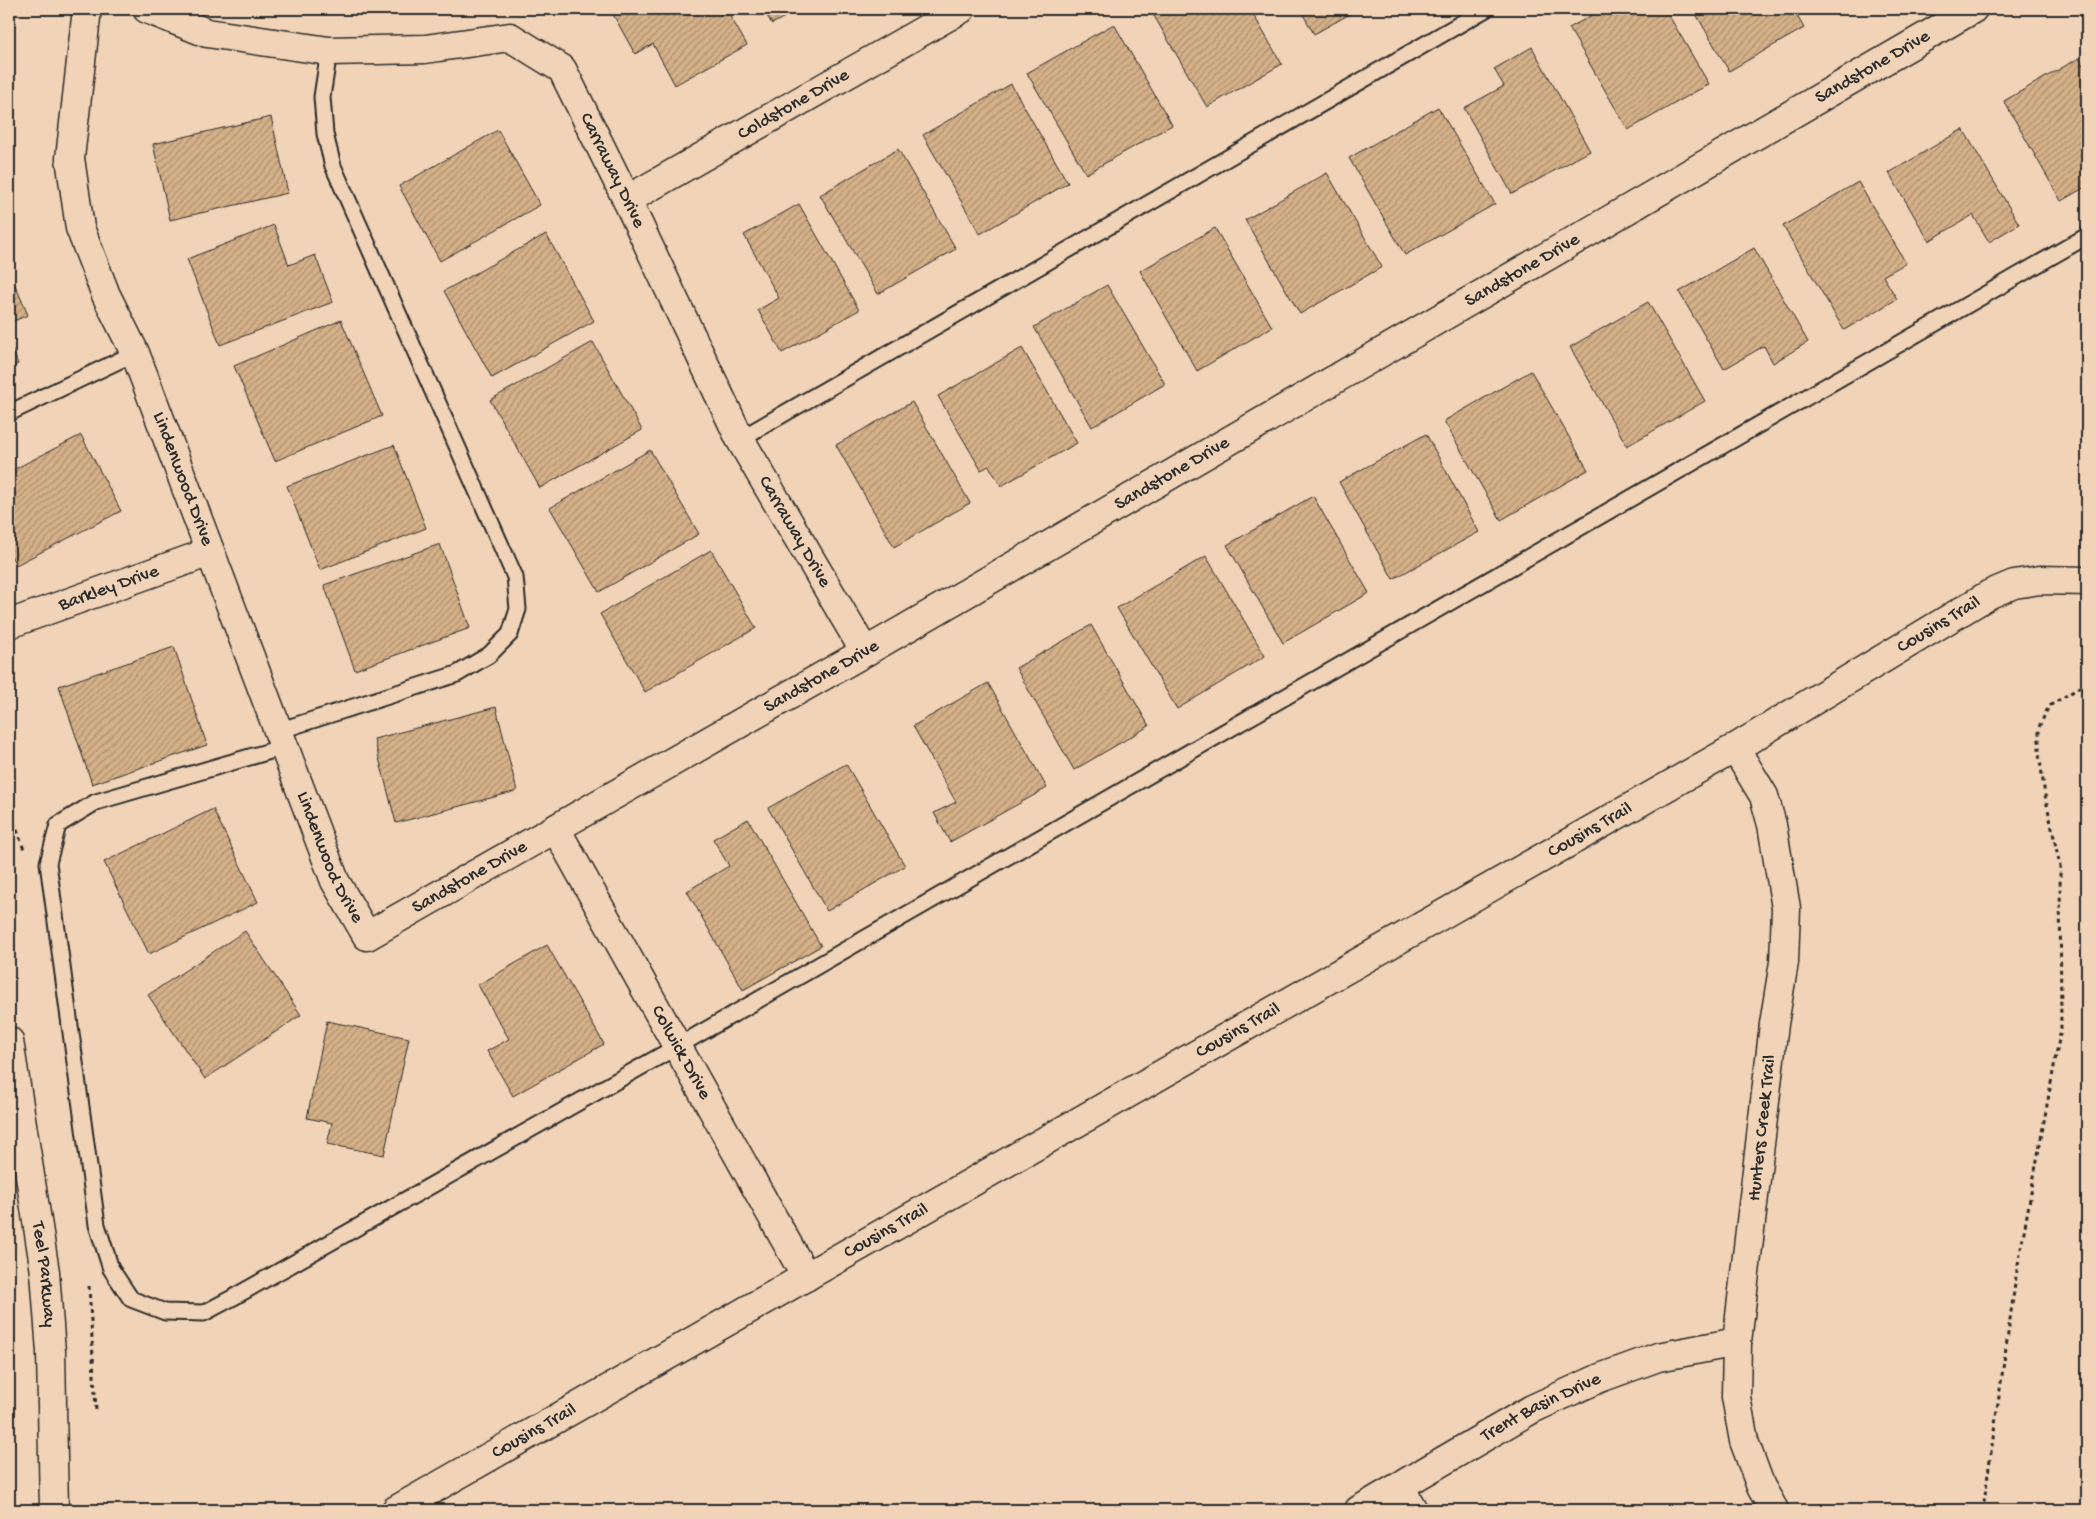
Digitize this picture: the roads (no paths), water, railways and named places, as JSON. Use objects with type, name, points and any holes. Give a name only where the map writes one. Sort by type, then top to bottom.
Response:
[{"type":"street","name":"Lindenwood Drive","points":[[87,9],[70,158],[80,228],[106,295],[135,353],[335,881],[368,936]]},
{"type":"street","name":"Carraway Drive","points":[[147,9],[207,33],[329,51],[425,49],[510,37],[562,69],[627,200],[740,439],[865,652]]},
{"type":"street","name":"Coldstone Drive","points":[[627,200],[961,9]]},
{"type":"street","name":"Sandstone Drive","points":[[368,936],[865,652],[1973,9]]},
{"type":"street","name":"Barkley Drive","points":[[9,624],[210,552]]},
{"type":"street","name":"Cousins Trail","points":[[396,1510],[1734,748],[1990,594],[2014,584],[2040,580],[2087,581]]},
{"type":"street","name":"Hunters Creek Trail","points":[[1734,748],[1764,796],[1772,825],[1786,908],[1784,962],[1774,1024],[1737,1342],[1736,1398],[1744,1441],[1761,1487],[1774,1510]]},
{"type":"street","name":"Colwick Drive","points":[[556,829],[806,1277]]},
{"type":"street","name":"Teel Parkway","points":[[9,1041],[45,1272],[51,1352],[54,1510]]},
{"type":"street","name":"Trent Basin Drive","points":[[1359,1510],[1532,1408],[1600,1378],[1658,1357],[1737,1342]]},
{"type":"street","points":[[1400,1487],[1413,1510]]},
{"type":"lane","points":[[740,439],[1486,9]]},
{"type":"lane","points":[[329,51],[322,97],[325,134],[333,166],[515,577],[518,609],[510,634],[489,655],[457,674],[281,739],[96,802],[58,825],[48,863],[98,1225],[111,1269],[131,1298],[165,1312],[204,1313],[678,1046],[2087,236]]},
{"type":"lane","points":[[9,413],[135,353]]}]
